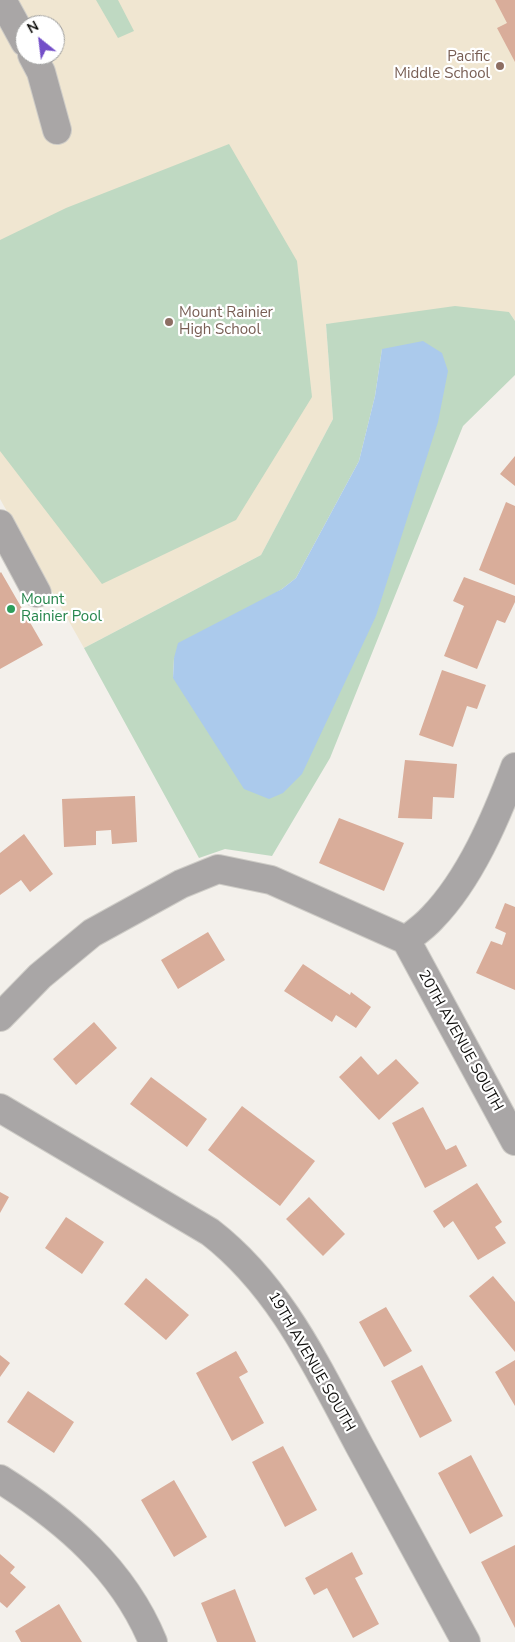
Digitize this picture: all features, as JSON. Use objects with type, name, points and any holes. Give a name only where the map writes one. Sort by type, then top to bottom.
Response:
[{"type":"street","points":[[2,0],[15,24]]},
{"type":"street","points":[[37,65],[41,72],[57,130]]},
{"type":"street","points":[[0,524],[37,593]]},
{"type":"street","points":[[0,1017],[40,976],[92,934],[181,884],[218,869],[270,880],[406,940],[432,918],[459,884],[497,813],[515,767]]},
{"type":"street","name":"20TH AVENUE SOUTH","points":[[406,940],[515,1141]]},
{"type":"street","name":"19TH AVENUE SOUTH","points":[[0,1108],[210,1232],[233,1250],[257,1274],[281,1306],[324,1380],[466,1642]]},
{"type":"street","points":[[0,1479],[68,1529],[98,1554],[124,1589],[153,1642]]},
{"type":"shaded area","name":"Mount Rainier High School","points":[[0,0],[515,0],[515,321],[509,312],[326,324],[333,419],[261,555],[84,648],[0,499]]},
{"type":"green space","points":[[96,0],[118,0],[134,31],[118,38]]},
{"type":"green space","points":[[229,144],[297,261],[312,397],[236,520],[102,584],[0,451],[0,240],[66,208]]},
{"type":"green space","points":[[455,306],[509,312],[515,321],[515,375],[463,426],[330,758],[272,856],[225,849],[199,858],[84,648],[261,555],[333,419],[326,324]],"holes":[[[382,349],[376,616],[173,678],[174,658],[282,589],[296,578],[359,461],[375,396]]]},
{"type":"water","points":[[423,341],[442,353],[448,371],[438,422],[376,616],[302,774],[283,793],[269,799],[244,789],[173,678],[174,658],[178,643],[282,589],[296,578],[359,461],[375,396],[382,349]]},
{"type":"building","points":[[495,0],[515,0],[515,62],[497,28],[507,23]]},
{"type":"building","points":[[515,456],[515,486],[500,474]]},
{"type":"building","points":[[506,502],[515,506],[515,585],[479,570]]},
{"type":"building","name":"Mount Rainier Pool","points":[[0,573],[43,645],[0,669]]},
{"type":"building","points":[[464,577],[515,596],[515,602],[505,623],[497,620],[477,669],[444,656],[464,606],[453,601]]},
{"type":"building","points":[[442,670],[486,685],[477,709],[467,706],[453,747],[419,735]]},
{"type":"building","points":[[405,760],[457,764],[454,798],[433,797],[432,819],[398,818]]},
{"type":"building","points":[[135,796],[137,842],[112,844],[111,830],[96,831],[96,845],[64,847],[62,799]]},
{"type":"building","points":[[339,818],[404,843],[384,891],[319,863]]},
{"type":"building","points":[[24,834],[53,874],[30,892],[21,880],[0,895],[0,853]]},
{"type":"building","points":[[505,903],[515,907],[515,990],[476,973],[491,941],[502,945],[506,933],[495,928]]},
{"type":"building","points":[[208,932],[225,960],[178,989],[161,960]]},
{"type":"building","points":[[303,964],[350,995],[351,992],[371,1007],[356,1028],[336,1015],[332,1022],[284,991]]},
{"type":"building","points":[[94,1022],[117,1048],[76,1085],[53,1059]]},
{"type":"building","points":[[361,1056],[378,1075],[396,1059],[419,1083],[379,1120],[339,1077]]},
{"type":"building","points":[[151,1077],[207,1119],[187,1147],[130,1104]]},
{"type":"building","points":[[242,1106],[315,1161],[280,1206],[208,1150]]},
{"type":"building","points":[[423,1107],[446,1150],[456,1145],[467,1166],[425,1188],[392,1123]]},
{"type":"building","points":[[477,1183],[502,1222],[495,1227],[506,1243],[478,1260],[453,1221],[444,1228],[433,1211]]},
{"type":"building","points":[[0,1192],[9,1197],[0,1213]]},
{"type":"building","points":[[309,1197],[345,1234],[323,1256],[286,1219]]},
{"type":"building","points":[[66,1217],[104,1242],[82,1274],[45,1248]]},
{"type":"building","points":[[493,1276],[515,1302],[515,1352],[469,1296]]},
{"type":"building","points":[[146,1278],[189,1315],[166,1340],[124,1304]]},
{"type":"building","points":[[386,1307],[412,1351],[384,1367],[359,1322]]},
{"type":"building","points":[[236,1351],[248,1372],[239,1377],[264,1423],[232,1441],[196,1373]]},
{"type":"building","points":[[0,1355],[10,1363],[0,1377]]},
{"type":"building","points":[[515,1360],[515,1406],[495,1372]]},
{"type":"building","points":[[422,1365],[452,1421],[420,1438],[391,1381]]},
{"type":"building","points":[[28,1391],[74,1422],[54,1453],[7,1422]]},
{"type":"building","points":[[283,1446],[317,1510],[285,1527],[252,1462]]},
{"type":"building","points":[[471,1455],[503,1516],[470,1534],[438,1473]]},
{"type":"building","points":[[174,1480],[207,1537],[174,1557],[141,1500]]},
{"type":"building","points":[[515,1545],[515,1628],[481,1562]]},
{"type":"building","points":[[352,1552],[363,1574],[355,1578],[379,1624],[353,1638],[327,1588],[314,1595],[305,1578]]},
{"type":"building","points":[[0,1554],[15,1567],[10,1573],[26,1587],[7,1608],[0,1602]]},
{"type":"building","points":[[235,1589],[256,1642],[217,1642],[201,1603]]},
{"type":"building","points":[[59,1604],[82,1642],[21,1642],[15,1631]]},
{"type":"place","name":"Pacific Middle School","points":[[500,66]]},
{"type":"place","name":"Mount Rainier High School","points":[[169,322]]},
{"type":"place","name":"Mount Rainier Pool","points":[[11,609]]}]
